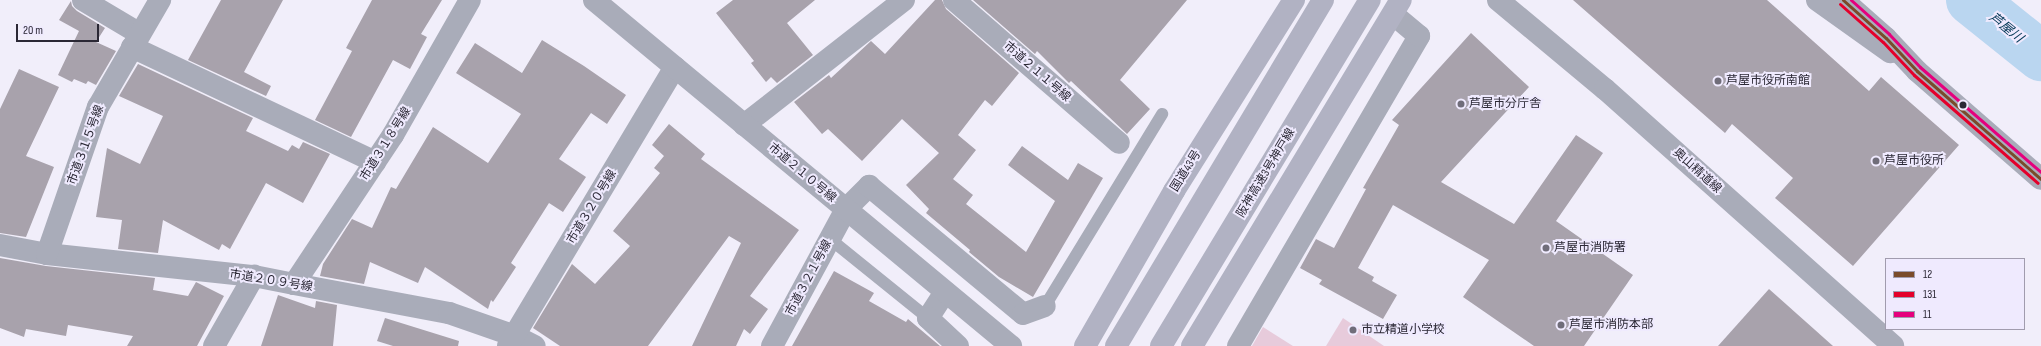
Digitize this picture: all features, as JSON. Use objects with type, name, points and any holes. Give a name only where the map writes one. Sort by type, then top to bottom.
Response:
[{"type":"highway","name":"国道43号","points":[[1085,346],[1174,191],[1294,0]]},
{"type":"highway","points":[[1116,346],[1323,0]]},
{"type":"highway","name":"阪神高速3号神戸線","points":[[1162,346],[1370,0]]},
{"type":"highway","points":[[1192,346],[1397,7]]},
{"type":"street","points":[[83,0],[136,40],[375,162]]},
{"type":"street","name":"市道３１５号線","points":[[47,254],[98,107],[160,0]]},
{"type":"street","name":"市道３１８号線","points":[[294,284],[393,135],[470,0]]},
{"type":"street","name":"市道２１０号線","points":[[594,0],[1011,346]]},
{"type":"street","points":[[744,125],[904,0]]},
{"type":"street","name":"市道２１１号線","points":[[954,0],[1119,143]]},
{"type":"street","name":"奥山精道線","points":[[1498,0],[1605,89],[1889,345]]},
{"type":"street","points":[[1817,0],[1917,71],[2041,179]]},
{"type":"street","points":[[1843,0],[1886,38],[1917,71]]},
{"type":"street","points":[[1238,346],[1419,36],[1397,7]]},
{"type":"street","name":"市道３２０号線","points":[[511,341],[675,68]]},
{"type":"street","name":"市道３２１号線","points":[[772,346],[846,209],[869,186],[1023,314],[1046,306]]},
{"type":"street","name":"市道２０９号線","points":[[0,245],[47,254],[254,276],[449,313],[511,341],[535,346]]},
{"type":"street","points":[[214,346],[254,276]]},
{"type":"street","points":[[945,292],[928,318],[958,346]]},
{"type":"lane","points":[[1046,306],[1162,114]]},
{"type":"lane","points":[[830,238],[928,318]]},
{"type":"shaded area","points":[[1343,318],[1384,346],[1326,346]]},
{"type":"shaded area","points":[[1263,327],[1293,346],[1252,346]]},
{"type":"building","points":[[221,0],[283,0],[244,72],[271,86],[266,96],[188,60]]},
{"type":"building","points":[[372,0],[442,0],[421,34],[427,37],[410,69],[393,60],[351,137],[315,120],[352,51],[346,48]]},
{"type":"building","points":[[733,0],[815,0],[787,23],[813,55],[777,83],[771,77],[766,82],[751,63],[754,61],[716,13]]},
{"type":"building","points":[[935,0],[942,0],[946,9],[1019,73],[992,106],[985,100],[958,135],[976,150],[953,179],[973,195],[966,204],[1026,252],[1055,201],[1008,165],[1022,146],[1068,180],[1078,163],[1103,178],[1033,297],[999,277],[926,213],[929,209],[906,185],[939,153],[902,119],[862,161],[828,129],[822,134],[794,102],[829,75],[831,78],[871,41],[885,54]]},
{"type":"building","points":[[973,0],[1187,0],[1120,80],[1150,109],[1127,134],[1071,81],[1069,83],[1037,51],[1035,54]]},
{"type":"building","points":[[1573,0],[1767,0],[1869,91],[1881,77],[1959,145],[1853,266],[1775,198],[1793,178],[1732,124],[1725,133]]},
{"type":"building","points":[[71,1],[72,6],[77,11],[105,28],[96,42],[116,51],[96,85],[88,81],[86,84],[74,79],[72,82],[58,75],[79,31],[59,20]]},
{"type":"building","points":[[1471,33],[1529,87],[1441,182],[1514,224],[1576,135],[1603,153],[1556,221],[1633,275],[1584,346],[1534,346],[1463,297],[1489,260],[1393,205],[1358,268],[1374,277],[1372,281],[1397,295],[1383,319],[1319,284],[1322,280],[1300,268],[1316,239],[1334,248],[1366,189],[1363,188],[1399,125],[1392,120]]},
{"type":"building","points":[[542,40],[584,66],[626,95],[607,124],[591,113],[559,159],[586,177],[563,212],[549,203],[511,263],[516,267],[493,302],[491,300],[488,309],[425,267],[418,283],[370,262],[364,284],[320,276],[323,264],[352,219],[372,228],[391,187],[396,189],[433,127],[488,163],[521,114],[456,73],[475,43],[522,73]]},
{"type":"building","points":[[138,64],[253,118],[246,131],[288,151],[292,145],[299,149],[303,142],[330,154],[303,203],[266,183],[230,249],[222,244],[219,250],[163,220],[158,253],[118,249],[122,220],[96,217],[107,148],[140,164],[163,116],[119,96]]},
{"type":"building","points":[[19,69],[59,87],[26,156],[54,167],[26,237],[0,233],[0,109]]},
{"type":"building","points":[[669,124],[705,154],[701,159],[799,230],[750,296],[768,309],[750,334],[744,329],[736,346],[692,346],[741,243],[729,236],[648,346],[560,346],[533,328],[572,264],[595,284],[630,246],[613,231],[660,173],[654,168],[664,156],[652,145]]},
{"type":"building","points":[[0,258],[46,266],[155,278],[153,290],[188,296],[196,282],[224,296],[197,346],[127,346],[133,336],[68,325],[66,336],[26,329],[24,337],[0,328]]},
{"type":"building","points":[[834,271],[874,293],[869,301],[906,322],[908,319],[940,346],[792,346]]},
{"type":"building","points":[[1769,289],[1833,346],[1718,346]]},
{"type":"building","points":[[278,295],[315,308],[316,301],[337,305],[333,346],[261,346]]},
{"type":"building","points":[[385,318],[459,341],[458,346],[393,346],[377,341]]},
{"type":"waterway","name":"芦屋川","points":[[1971,0],[2041,56]]},
{"type":"transit line","name":"12","points":[[1843,0],[1886,38],[1917,71],[2041,179]]},
{"type":"transit line","name":"11","points":[[1851,0],[1889,34],[1920,67],[2041,172]]},
{"type":"transit line","name":"131","points":[[1840,4],[1883,42],[1914,75],[2038,183]]},
{"type":"place","name":"芦屋市役所南館","points":[[1718,81]]},
{"type":"place","name":"芦屋市分庁舎","points":[[1461,104]]},
{"type":"place","name":"芦屋市役所","points":[[1876,161]]},
{"type":"place","name":"芦屋市消防署","points":[[1546,248]]},
{"type":"place","name":"芦屋市消防本部","points":[[1561,325]]},
{"type":"place","name":"市立精道小学校","points":[[1353,330]]}]
